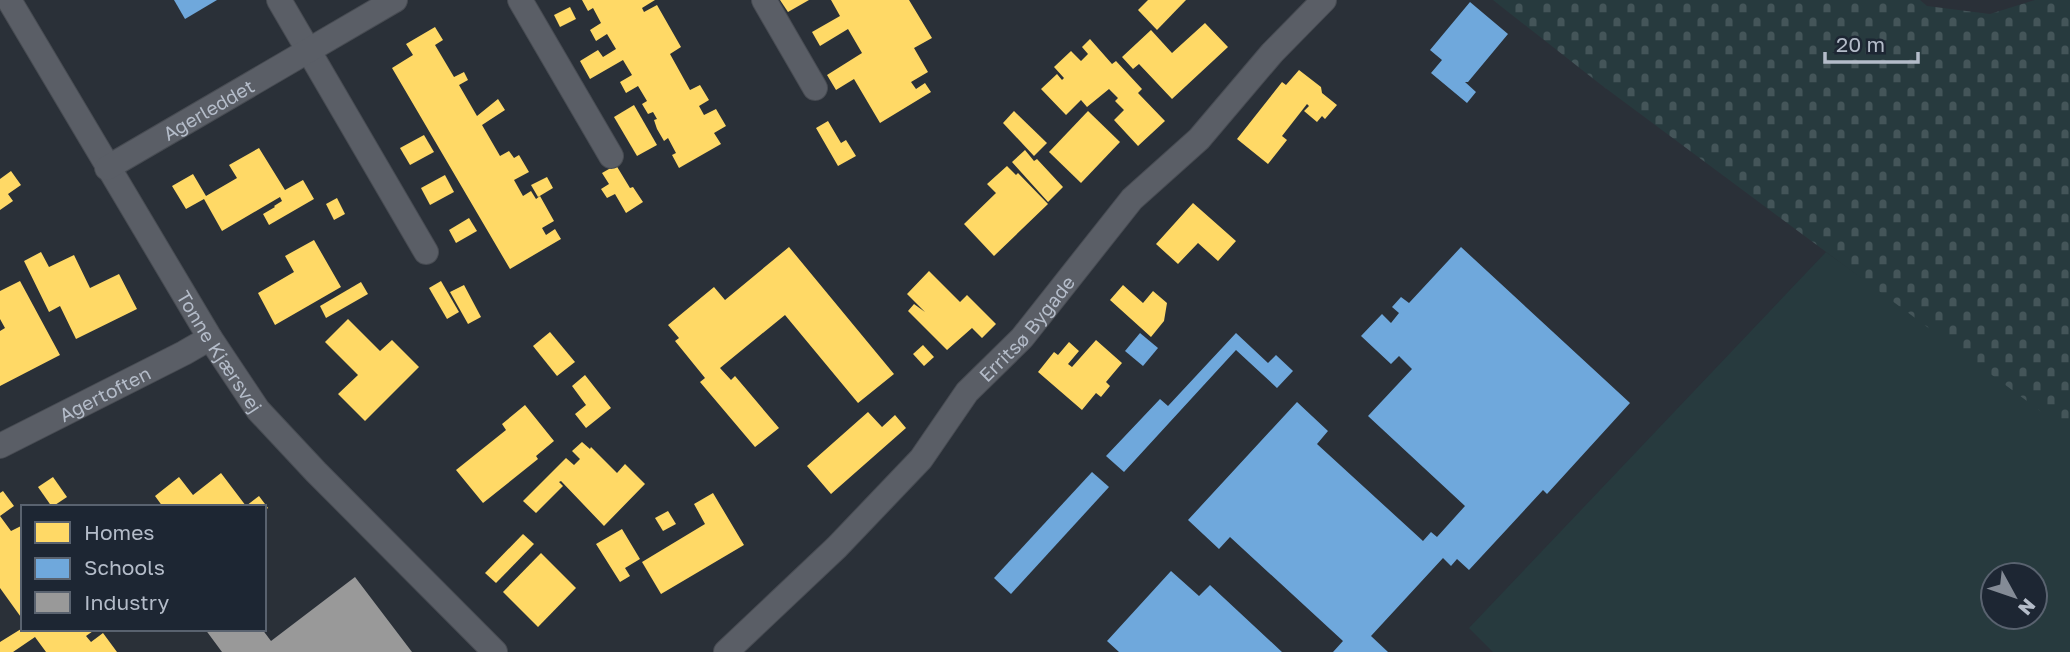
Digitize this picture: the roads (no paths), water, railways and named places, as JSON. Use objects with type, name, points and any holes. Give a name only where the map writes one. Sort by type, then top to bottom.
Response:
[{"type":"street","name":"Tonne Kjærsvej","points":[[9,0],[210,338],[258,410],[495,652]]},
{"type":"street","points":[[279,0],[426,252]]},
{"type":"street","name":"Agerleddet","points":[[107,168],[395,0]]},
{"type":"street","points":[[520,0],[611,156]]},
{"type":"street","points":[[764,0],[815,88]]},
{"type":"street","name":"Erritsø Bygade","points":[[726,652],[837,547],[921,459],[967,392],[1022,338],[1132,199],[1199,139],[1272,53],[1324,0]]},
{"type":"street","name":"Agertoften","points":[[0,446],[210,338]]}]
